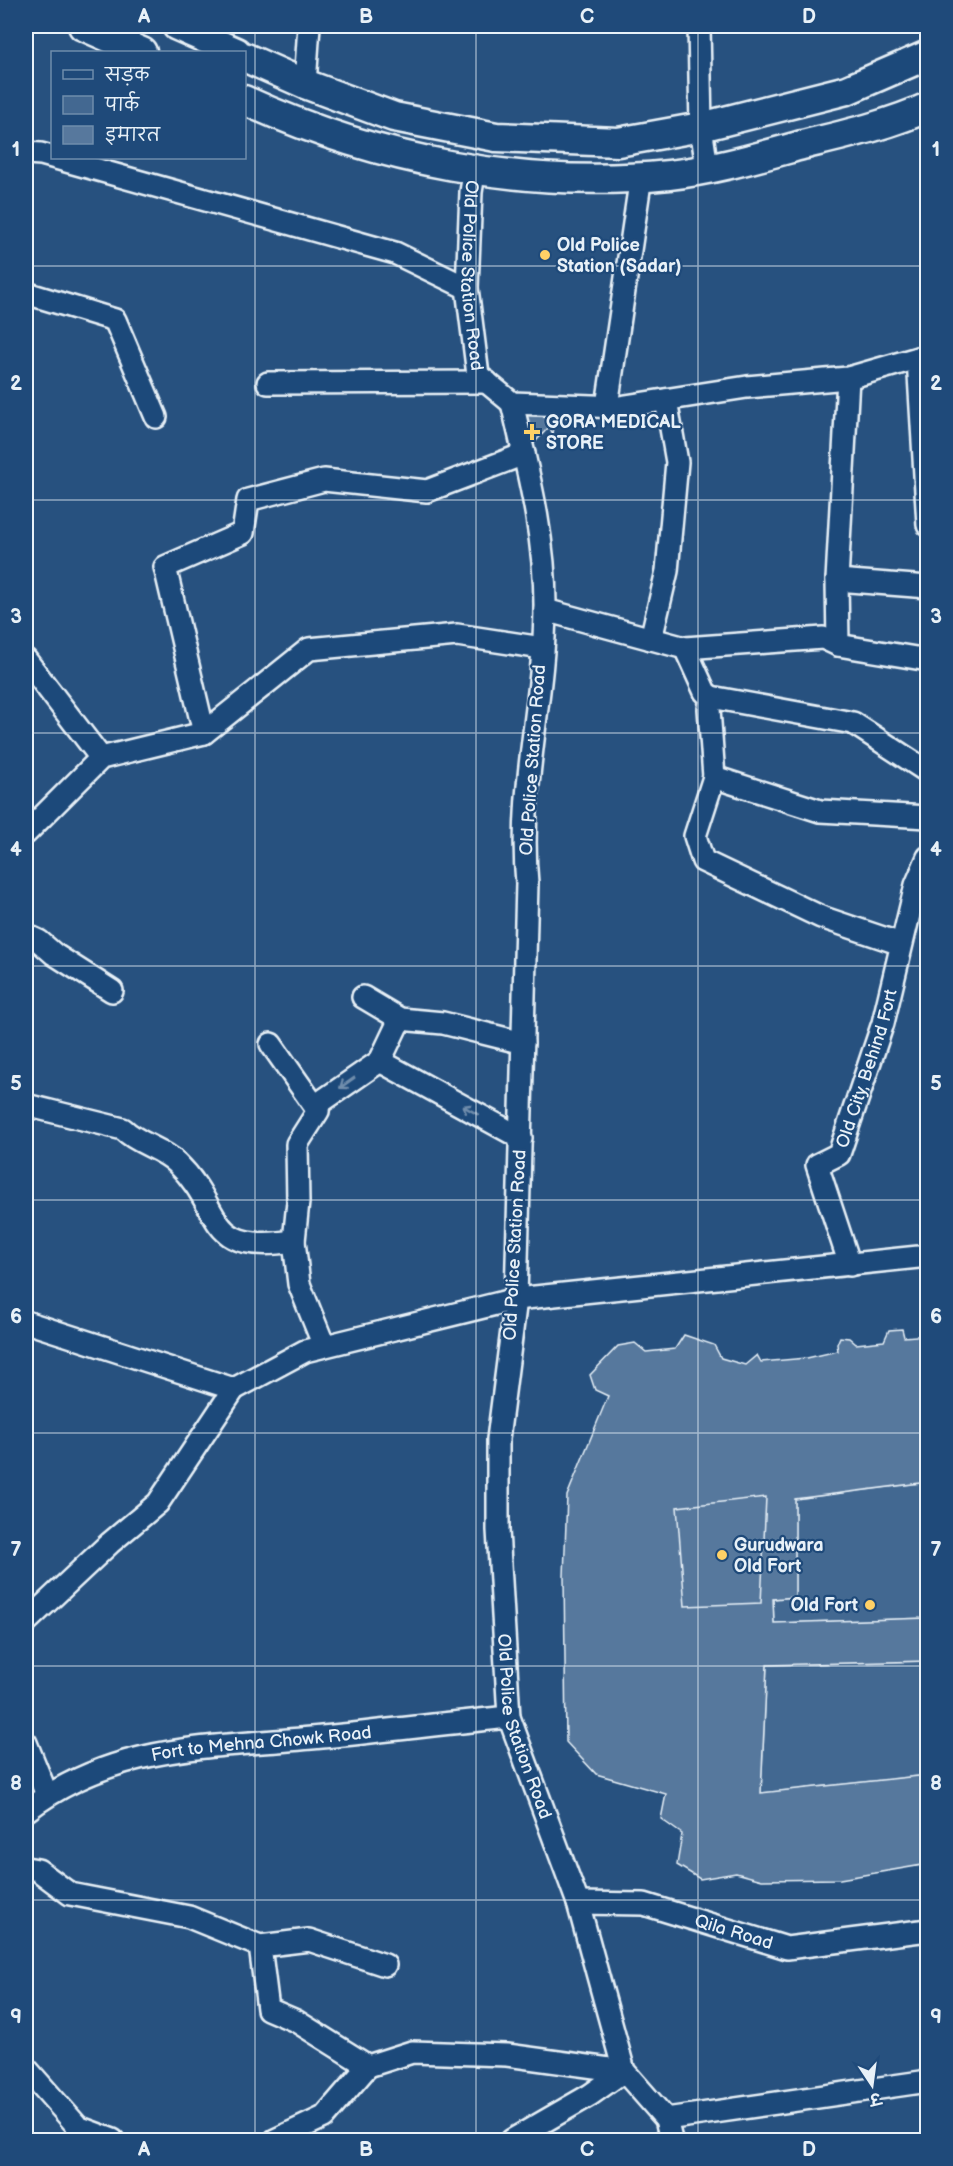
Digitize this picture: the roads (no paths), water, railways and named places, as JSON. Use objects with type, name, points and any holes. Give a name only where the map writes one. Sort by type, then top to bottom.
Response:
[{"type":"main road","points":[[83,26],[140,51]]},
{"type":"main road","points":[[177,26],[234,51]]},
{"type":"main road","points":[[246,58],[305,84],[394,117],[496,137],[618,142],[702,127],[847,90],[927,56]]},
{"type":"main road","points":[[246,101],[366,147],[475,168],[594,178],[669,175],[707,168],[826,139],[927,107]]},
{"type":"street","points":[[305,84],[309,26]]},
{"type":"street","points":[[699,26],[702,127],[707,168]]},
{"type":"street","points":[[26,159],[26,153],[51,157]]},
{"type":"street","points":[[59,159],[395,253],[467,288]]},
{"type":"street","name":"Old Police Station Road","points":[[475,168],[471,192],[467,288],[478,375],[512,404],[541,538],[545,610],[523,842],[527,883],[516,1299],[498,1439],[498,1530],[509,1717],[578,1903],[624,2072]]},
{"type":"street","points":[[607,406],[641,176]]},
{"type":"street","points":[[26,293],[115,320],[156,417]]},
{"type":"street","points":[[512,404],[607,406],[666,400],[747,387],[848,378],[923,356],[927,525]]},
{"type":"street","points":[[837,645],[837,580],[848,378]]},
{"type":"street","points":[[268,383],[487,382]]},
{"type":"street","points":[[651,639],[667,572],[677,462],[666,400]]},
{"type":"street","points":[[204,733],[165,567],[243,533],[248,500],[324,480],[427,491],[524,454]]},
{"type":"street","points":[[837,580],[927,587]]},
{"type":"street","points":[[545,610],[685,648],[823,638],[837,645],[927,660]]},
{"type":"street","points":[[26,833],[101,758],[204,733],[309,649],[457,635],[542,648]]},
{"type":"street","points":[[685,648],[705,692],[711,697],[853,723],[927,772]]},
{"type":"street","points":[[26,660],[101,758]]},
{"type":"street","points":[[711,697],[709,709],[714,777],[695,836],[703,861],[821,917],[901,944]]},
{"type":"street","points":[[714,777],[820,811],[927,817]]},
{"type":"street","name":"Old City, Behind Fort","points":[[850,1265],[817,1165],[839,1154],[883,1023],[916,885],[927,857]]},
{"type":"street","points":[[26,935],[39,941],[54,954],[112,990]]},
{"type":"street","points":[[363,997],[400,1019],[443,1023],[523,1043]]},
{"type":"street","points":[[315,1106],[380,1061],[400,1019]]},
{"type":"street","points":[[271,1044],[318,1111],[297,1144],[298,1202],[294,1241],[298,1284],[324,1346]]},
{"type":"street","points":[[380,1061],[521,1138]]},
{"type":"street","points":[[26,1104],[123,1129],[131,1138],[176,1161],[227,1235],[263,1245],[294,1241]]},
{"type":"street","points":[[26,1622],[110,1543],[158,1503],[234,1389],[305,1351],[516,1299],[927,1256]]},
{"type":"street","points":[[26,1322],[234,1389]]},
{"type":"street","name":"Fort to Mehna Chowk Road","points":[[26,1811],[46,1795],[110,1765],[202,1746],[320,1737],[509,1717]]},
{"type":"street","points":[[26,1743],[46,1795]]},
{"type":"street","points":[[26,1868],[38,1870],[70,1894],[189,1917],[260,1946],[309,1940],[385,1965]]},
{"type":"street","name":"Qila Road","points":[[578,1903],[644,1904],[787,1948],[927,1930]]},
{"type":"street","points":[[260,1946],[268,2009],[296,2021],[368,2066]]},
{"type":"street","points":[[275,2140],[324,2117],[368,2066],[412,2052],[507,2055],[624,2072],[666,2119],[671,2140]]},
{"type":"street","points":[[26,2068],[78,2127],[113,2140]]},
{"type":"street","points":[[512,2140],[590,2095],[624,2072]]},
{"type":"street","points":[[666,2119],[927,2081]]},
{"type":"place","name":"Old Police Station (Sadar)","points":[[545,255]]},
{"type":"place","name":"GORA MEDICAL STORE","points":[[532,432]]},
{"type":"place","name":"Gurudwara Old Fort","points":[[722,1555]]},
{"type":"place","name":"Old Fort","points":[[870,1605]]}]
